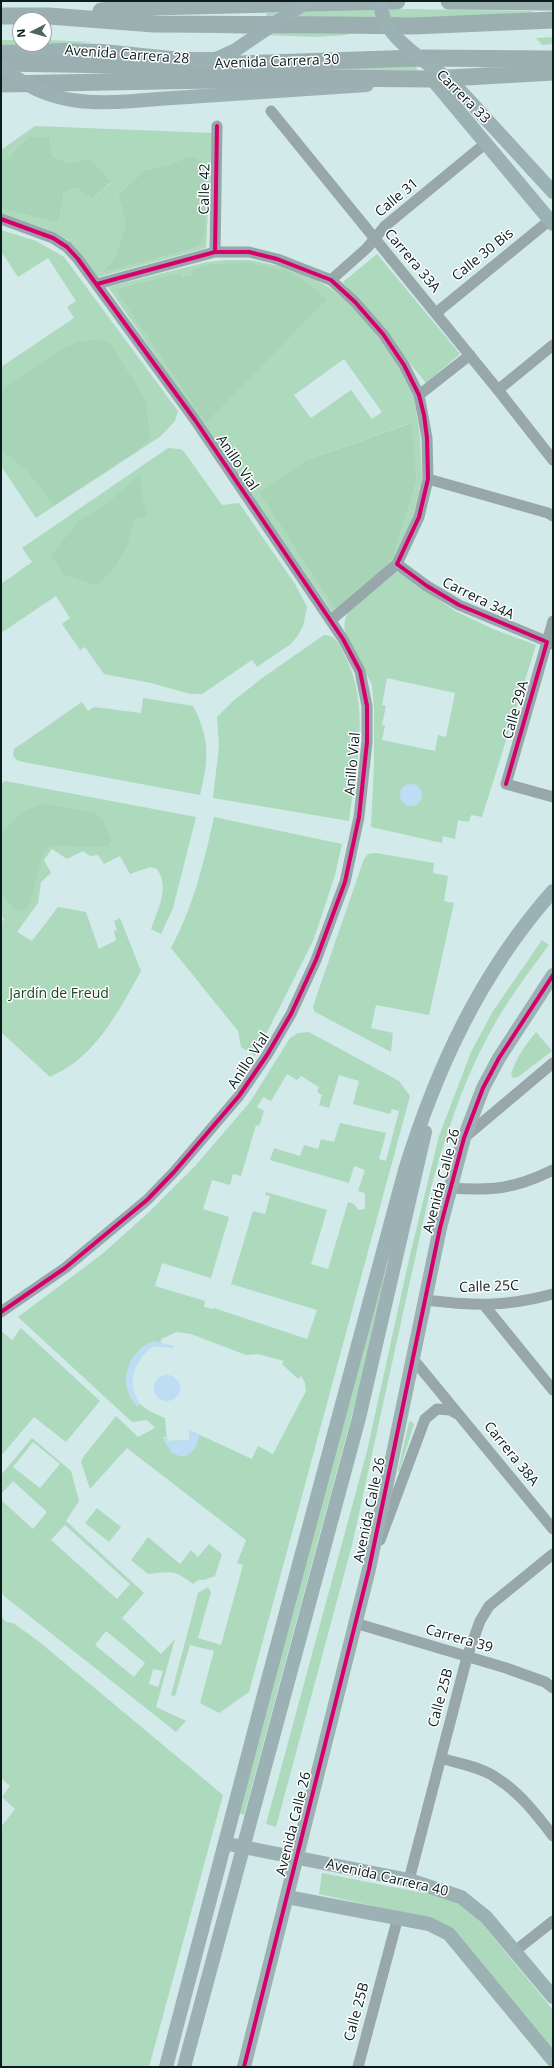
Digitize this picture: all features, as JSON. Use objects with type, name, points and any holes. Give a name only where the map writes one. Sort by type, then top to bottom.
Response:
[{"type":"highway","points":[[52,16],[113,6],[150,7],[397,1]]},
{"type":"highway","points":[[449,1],[534,2],[553,4]]},
{"type":"highway","points":[[1,16],[12,16]]},
{"type":"highway","points":[[52,16],[154,24],[413,26],[553,20]]},
{"type":"highway","name":"Avenida Carrera 30","points":[[1,64],[178,66],[413,58],[553,59]]},
{"type":"highway","name":"Avenida Carrera 30","points":[[1,84],[319,78],[432,78],[553,72]]},
{"type":"main road","points":[[206,6],[227,1]]},
{"type":"main road","name":"Avenida Carrera 28","points":[[1,52],[63,50],[103,51],[181,59],[216,59],[234,51],[308,1]]},
{"type":"main road","name":"Carrera 33","points":[[380,1],[382,14],[390,29],[410,48],[452,82],[553,192]]},
{"type":"main road","points":[[1,7],[12,13]]},
{"type":"main road","name":"Avenida Carrera 30","points":[[1,64],[21,82],[46,95],[62,99],[100,102],[321,89],[432,78]]},
{"type":"main road","name":"Carrera 33","points":[[432,78],[551,222]]},
{"type":"main road","name":"Avenida Calle 26","points":[[166,2067],[405,1170],[418,1128],[460,1026],[474,1000],[522,928],[553,891]]},
{"type":"main road","name":"Avenida Calle 26","points":[[244,2066],[369,1568],[425,1300],[450,1188],[464,1138],[484,1088],[499,1058],[538,996],[553,976]]},
{"type":"main road","name":"Avenida Calle 26","points":[[184,2067],[242,1847],[359,1418],[437,1080]]},
{"type":"main road","name":"Avenida Carrera 40","points":[[225,1844],[409,1880],[449,1892],[468,1901],[486,1917],[553,1997]]},
{"type":"main road","points":[[287,1897],[429,1924],[449,1934],[553,2060]]},
{"type":"street","name":"Carrera 33A","points":[[271,111],[374,239],[470,354],[553,460]]},
{"type":"street","name":"Calle 42","points":[[211,254],[217,126]]},
{"type":"street","name":"Calle 31","points":[[331,280],[367,248],[385,226],[486,143]]},
{"type":"street","name":"Anillo Vial","points":[[1,219],[32,229],[53,238],[67,247],[97,284],[195,420],[343,638],[360,671],[367,706],[366,742],[359,817],[350,863],[330,924],[312,970],[267,1055],[239,1096],[174,1172],[147,1200],[40,1287],[1,1312]]},
{"type":"street","name":"Calle 30 Bis","points":[[436,313],[551,222]]},
{"type":"street","points":[[97,284],[211,254],[249,252],[277,259],[331,280],[355,302],[383,334],[404,365],[418,395],[427,438],[428,479],[419,517],[397,564],[331,620]]},
{"type":"street","points":[[498,390],[553,345]]},
{"type":"street","points":[[418,395],[470,354]]},
{"type":"street","name":"Carrera 33A","points":[[530,431],[553,451]]},
{"type":"street","points":[[428,479],[551,514]]},
{"type":"street","name":"Carrera 34A","points":[[397,564],[427,586],[459,605],[550,643]]},
{"type":"street","name":"Calle 29A","points":[[553,620],[550,643],[506,784],[553,797]]},
{"type":"street","points":[[464,1138],[553,1063]]},
{"type":"street","points":[[450,1188],[483,1190],[504,1188],[533,1180],[553,1170]]},
{"type":"street","name":"Calle 25C","points":[[425,1300],[465,1305],[507,1304],[553,1294]]},
{"type":"street","points":[[484,1305],[553,1390]]},
{"type":"street","name":"Carrera 38A","points":[[413,1359],[462,1416],[553,1529]]},
{"type":"street","points":[[369,1568],[425,1419],[437,1409],[450,1410],[462,1416]]},
{"type":"street","name":"Calle 25B","points":[[409,1880],[467,1657],[480,1621],[489,1606],[553,1554]]},
{"type":"street","name":"Carrera 39","points":[[355,1623],[545,1682],[553,1688]]},
{"type":"street","points":[[441,1758],[485,1772],[498,1779],[528,1804],[553,1836]]},
{"type":"street","name":"Calle 25B","points":[[358,2067],[398,1917]]},
{"type":"street","points":[[515,1952],[553,1921]]},
{"type":"green space","points":[[406,9],[532,11],[533,16],[439,21],[267,19],[266,13]]},
{"type":"green space","points":[[191,32],[353,32],[346,35],[317,37]]},
{"type":"green space","points":[[553,37],[553,44],[542,45],[536,38]]},
{"type":"green space","points":[[1,40],[12,40],[12,47],[1,48]]},
{"type":"green space","points":[[52,40],[94,42],[52,45]]},
{"type":"green space","points":[[415,61],[417,70],[271,71]]},
{"type":"green space","points":[[35,126],[212,133],[206,248],[98,277],[68,240],[47,230],[1,214],[1,209],[50,221],[59,221],[64,193],[76,188],[92,199],[111,183],[90,158],[70,163],[52,156],[50,137],[28,137],[9,157],[1,162],[1,150]],"holes":[[[189,156],[199,247],[102,273],[117,254],[125,224],[118,194],[145,170],[170,164]]]},
{"type":"green space","points":[[28,137],[50,137],[52,156],[70,163],[90,158],[111,182],[92,199],[76,188],[64,193],[59,221],[50,221],[1,209],[1,162],[9,157]]},
{"type":"green space","points":[[189,156],[203,162],[205,230],[199,247],[102,273],[117,254],[125,224],[118,194],[145,170],[170,164]]},
{"type":"green space","points":[[1,230],[36,241],[64,257],[178,411],[175,421],[161,436],[36,518],[1,466],[1,367],[74,318],[67,307],[76,301],[48,258],[18,277],[1,251]]},
{"type":"green space","points":[[377,254],[460,354],[426,383],[343,282]]},
{"type":"green space","points":[[250,260],[284,267],[312,278],[330,288],[356,309],[395,359],[414,398],[420,437],[422,479],[413,517],[397,556],[390,567],[333,613],[108,287],[207,262]],"holes":[[[192,270],[327,299],[115,289],[181,272],[182,277],[193,274]],[[344,359],[382,412],[372,419],[351,390],[311,418],[294,395]],[[410,423],[417,480],[394,554],[305,461]]]},
{"type":"green space","points":[[250,263],[291,272],[327,299],[206,423],[115,289],[181,272],[182,277],[193,274],[192,269],[214,264]]},
{"type":"green space","points":[[100,339],[110,344],[146,400],[150,438],[139,450],[54,505],[26,470],[1,450],[1,391],[56,353],[77,342]]},
{"type":"green space","points":[[411,423],[417,480],[394,554],[385,567],[335,608],[259,492],[305,461]]},
{"type":"green space","points":[[168,448],[181,449],[185,453],[222,505],[239,503],[295,584],[307,607],[303,626],[291,644],[257,667],[252,660],[202,694],[190,694],[151,683],[104,674],[85,647],[80,650],[62,624],[70,618],[56,596],[1,633],[1,584],[32,562],[22,548]]},
{"type":"green space","points":[[140,473],[142,497],[147,516],[134,519],[127,545],[116,566],[96,585],[63,574],[51,555],[81,519],[108,503]]},
{"type":"green space","points":[[396,572],[402,573],[455,611],[493,629],[536,645],[482,817],[471,815],[469,822],[458,820],[455,839],[443,836],[442,843],[371,827],[374,764],[374,709],[372,685],[345,631],[344,624],[348,612]],"holes":[[[387,678],[455,693],[446,737],[438,735],[435,751],[382,740],[385,726],[382,725],[386,706],[382,705]]]},
{"type":"green space","points":[[324,635],[334,638],[340,646],[352,672],[357,692],[360,735],[349,821],[213,798],[219,746],[217,717],[233,701],[265,676]]},
{"type":"green space","points":[[143,698],[193,706],[203,728],[206,749],[205,771],[200,795],[23,762],[17,760],[13,756],[14,749],[82,702],[88,711],[94,707],[141,713]]},
{"type":"green space","name":"Jardín de Freud","points":[[5,781],[196,817],[173,908],[161,934],[151,929],[163,891],[163,883],[157,869],[150,867],[130,874],[120,856],[104,864],[98,855],[90,856],[83,851],[67,859],[52,849],[44,860],[51,873],[41,882],[38,903],[17,932],[32,941],[58,907],[86,912],[99,949],[116,940],[114,931],[117,930],[114,921],[120,918],[141,971],[114,1018],[98,1040],[76,1062],[50,1077],[1,1032],[1,922],[4,920],[1,914],[1,784]]},
{"type":"green space","points":[[42,803],[95,813],[104,823],[111,840],[108,845],[92,847],[58,846],[44,850],[30,903],[23,912],[15,910],[1,893],[1,834],[20,814]]},
{"type":"green space","points":[[214,817],[342,844],[335,875],[314,939],[255,1056],[241,1047],[238,1031],[171,948],[192,901]]},
{"type":"green space","points":[[376,853],[434,863],[433,873],[448,876],[444,901],[454,903],[429,1015],[376,1005],[371,1028],[393,1033],[391,1052],[319,1014],[314,1011],[313,1006],[364,859],[368,854]]},
{"type":"green space","points":[[542,940],[549,945],[509,1001],[478,1055],[461,1094],[441,1154],[429,1195],[352,1545],[276,1827],[266,1824],[367,1451],[410,1255],[439,1136],[471,1052],[493,1011]]},
{"type":"green space","points":[[309,1032],[399,1081],[410,1096],[249,1692],[219,1713],[200,1703],[214,1651],[190,1645],[175,1696],[171,1695],[198,1593],[208,1587],[211,1592],[198,1638],[221,1645],[243,1565],[237,1563],[246,1540],[127,1448],[90,1489],[81,1462],[84,1456],[116,1416],[138,1437],[155,1428],[147,1420],[132,1422],[18,1317],[101,1255],[147,1214],[196,1165],[250,1102],[290,1038],[298,1033]],"holes":[[[287,1074],[297,1080],[301,1076],[319,1087],[317,1092],[322,1095],[319,1105],[329,1108],[339,1075],[359,1081],[353,1104],[390,1114],[392,1109],[399,1111],[386,1161],[379,1159],[386,1133],[340,1123],[334,1142],[321,1139],[318,1149],[304,1145],[300,1156],[274,1148],[270,1160],[349,1183],[354,1166],[365,1170],[358,1191],[365,1193],[365,1209],[358,1210],[354,1204],[348,1202],[328,1269],[311,1264],[327,1210],[266,1192],[265,1195],[270,1196],[265,1214],[253,1211],[231,1284],[317,1310],[307,1339],[214,1308],[204,1307],[205,1301],[155,1286],[162,1263],[211,1278],[229,1217],[203,1209],[212,1180],[230,1185],[233,1174],[241,1176],[256,1125],[259,1126],[264,1111],[257,1107],[263,1097],[271,1101]],[[177,1332],[191,1334],[246,1355],[258,1354],[284,1361],[282,1364],[298,1379],[301,1376],[305,1383],[306,1391],[273,1454],[258,1446],[252,1459],[189,1430],[190,1440],[167,1441],[165,1418],[141,1405],[135,1398],[132,1390],[132,1382],[136,1365],[147,1351],[153,1346],[160,1347],[161,1339]]]},
{"type":"green space","points":[[536,1032],[552,1051],[518,1077],[513,1078],[511,1075],[518,1058]]},
{"type":"green space","points":[[385,1266],[376,1326],[244,1815],[239,1813]]},
{"type":"green space","points":[[21,1328],[100,1401],[66,1442],[34,1417],[1,1456],[1,1331],[12,1340]]},
{"type":"green space","points":[[409,1422],[414,1424],[399,1472],[398,1470]]},
{"type":"green space","points":[[32,1438],[71,1471],[79,1501],[66,1521],[144,1593],[122,1618],[161,1654],[175,1639],[156,1707],[186,1721],[176,1732],[4,1596],[1,1589],[1,1500],[33,1529],[47,1512],[13,1481],[1,1494],[1,1475]],"holes":[[[33,1442],[60,1464],[40,1488],[13,1467]],[[65,1525],[130,1584],[117,1599],[51,1540]],[[106,1631],[145,1663],[134,1677],[95,1645]],[[153,1669],[163,1671],[158,1687],[149,1684]]]},
{"type":"green space","points":[[97,1508],[121,1527],[109,1542],[85,1523]]},
{"type":"green space","points":[[148,1537],[180,1564],[191,1550],[198,1557],[209,1544],[222,1554],[215,1576],[204,1580],[198,1580],[193,1584],[181,1576],[172,1573],[148,1574],[131,1560]]},
{"type":"green space","points":[[1,1616],[6,1622],[13,1623],[37,1640],[223,1795],[149,2067],[1,2067],[1,1827],[15,1809],[2,1797],[10,1786],[1,1778]]},
{"type":"green space","points":[[322,1873],[433,1895],[455,1902],[475,1915],[553,2010],[553,2052],[427,1918],[319,1894]]},
{"type":"water","points":[[407,784],[415,784],[422,791],[422,799],[415,806],[407,806],[400,799],[400,791]]},
{"type":"water","points":[[154,1341],[174,1346],[173,1348],[153,1346],[146,1352],[136,1365],[133,1388],[140,1404],[137,1406],[127,1389],[126,1379],[128,1369],[131,1360],[137,1352]]},
{"type":"water","points":[[167,1375],[176,1379],[180,1388],[176,1397],[167,1401],[158,1397],[154,1388],[158,1379]]},
{"type":"water","points":[[189,1430],[199,1434],[197,1445],[191,1453],[187,1455],[183,1456],[172,1453],[162,1437],[167,1437],[168,1441],[190,1440]]},
{"type":"cycle path","points":[[215,252],[217,126]]},
{"type":"cycle path","points":[[1,219],[53,238],[67,247],[78,259],[195,420],[343,639],[360,671],[367,706],[367,742],[359,817],[345,882],[316,960],[291,1014],[267,1055],[239,1096],[174,1172],[147,1200],[65,1268],[1,1312]]},
{"type":"cycle path","points":[[97,284],[215,252],[249,252],[277,259],[331,280],[355,302],[383,334],[404,365],[419,395],[424,415],[427,438],[428,479],[419,517],[397,564],[427,586],[459,605],[547,642],[506,784]]},
{"type":"cycle path","points":[[244,2067],[369,1569],[440,1228],[464,1138],[483,1088],[499,1058],[553,975]]}]
